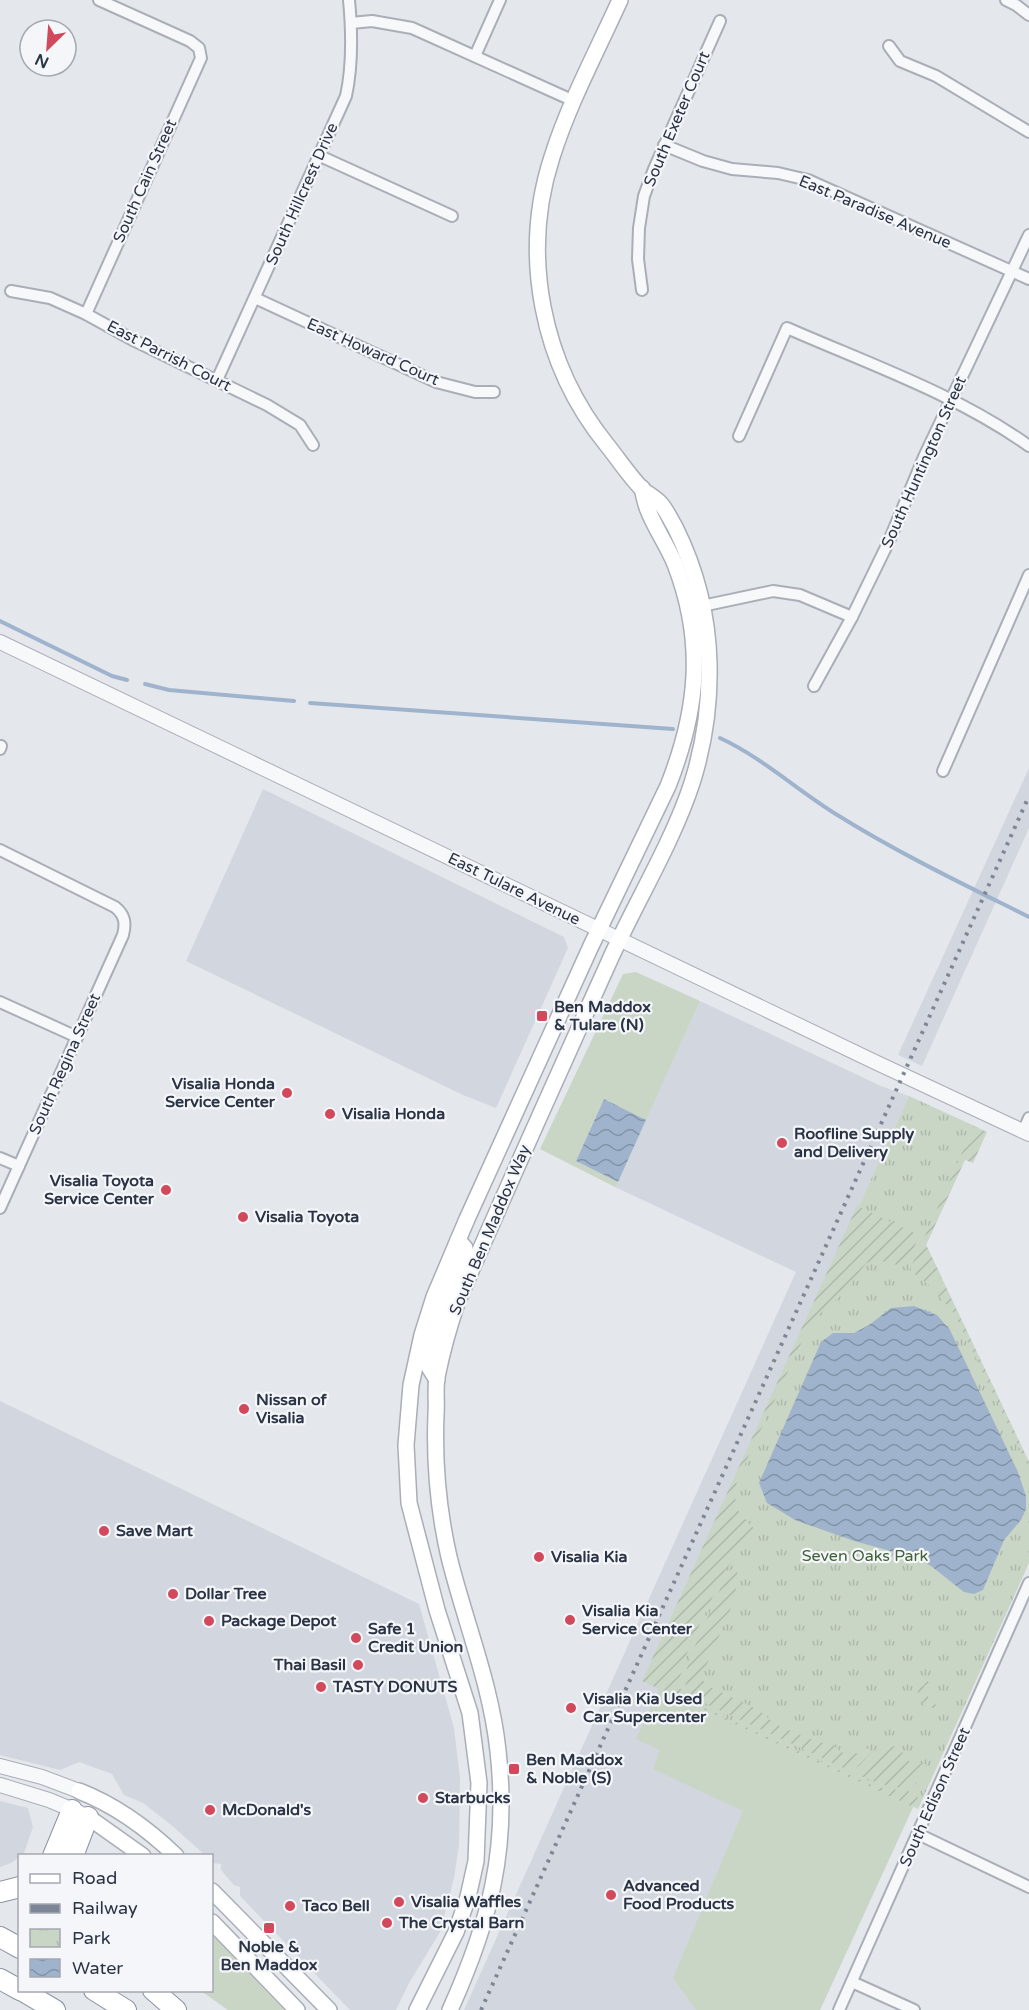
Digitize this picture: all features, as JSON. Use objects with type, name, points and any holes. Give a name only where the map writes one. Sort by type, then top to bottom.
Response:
[{"type":"highway","points":[[53,1854],[80,1806]]},
{"type":"highway","points":[[73,1854],[80,1806]]},
{"type":"highway","points":[[0,1892],[18,1888]]},
{"type":"highway","points":[[0,1937],[18,1947]]},
{"type":"highway","points":[[0,1979],[18,1989]]},
{"type":"highway","points":[[24,1992],[55,2010]]},
{"type":"highway","points":[[97,1992],[126,2010]]},
{"type":"highway","points":[[155,1992],[176,2010]]},
{"type":"main road","name":"South Ben Maddox Way","points":[[450,2010],[476,1949],[487,1914],[497,1865],[502,1803],[498,1750],[487,1688],[449,1558],[436,1491],[434,1457],[437,1380],[445,1340],[457,1303],[620,939],[678,818],[696,771],[706,723],[709,683],[708,643],[702,606],[690,564],[677,532],[661,504],[642,488],[598,434],[571,391],[552,342],[542,301],[537,251],[540,206],[551,158],[620,0]]},
{"type":"main road","name":"South Ben Maddox Way","points":[[417,2010],[451,1943],[465,1908],[476,1861],[479,1783],[470,1713],[437,1610],[409,1503],[406,1444],[409,1399],[422,1335],[434,1297],[599,930],[668,786],[686,735],[693,697],[693,647],[687,603],[674,561],[649,512],[642,488]]},
{"type":"main road","points":[[437,1380],[432,1373],[429,1361],[444,1306],[464,1255],[465,1248],[458,1240]]},
{"type":"main road","points":[[80,1806],[140,1854]]},
{"type":"main road","points":[[80,1806],[124,1814],[152,1834],[174,1854]]},
{"type":"main road","points":[[213,1892],[329,2010]]},
{"type":"main road","points":[[213,1923],[297,2010]]},
{"type":"street","name":"South Cain Street","points":[[86,314],[201,58],[199,48],[190,41],[99,0]]},
{"type":"street","name":"South Hillcrest Drive","points":[[217,380],[320,156],[348,88],[351,72],[349,0]]},
{"type":"street","points":[[475,56],[500,0]]},
{"type":"street","points":[[1006,0],[1029,15]]},
{"type":"street","points":[[351,23],[372,21],[412,28],[574,101]]},
{"type":"street","name":"South Exeter Court","points":[[642,290],[638,259],[639,228],[645,196],[664,145],[720,21]]},
{"type":"street","points":[[889,46],[900,61],[936,76],[1029,132]]},
{"type":"street","name":"East Paradise Avenue","points":[[664,145],[732,169],[778,173],[808,180],[1029,279]]},
{"type":"street","points":[[320,156],[452,216]]},
{"type":"street","name":"South Huntington Street","points":[[814,686],[852,617],[889,541],[924,457],[1029,235]]},
{"type":"street","name":"East Parrish Court","points":[[11,291],[50,298],[86,314],[135,341],[267,405],[300,425],[313,445]]},
{"type":"street","name":"East Howard Court","points":[[255,298],[436,382],[475,392],[494,392]]},
{"type":"street","points":[[739,436],[787,328],[952,400],[980,414],[1029,446]]},
{"type":"street","points":[[943,771],[1029,575]]},
{"type":"street","points":[[702,606],[773,591],[800,594],[852,617]]},
{"type":"street","name":"East Tulare Avenue","points":[[0,642],[1026,1133]]},
{"type":"street","name":"South Regina Street","points":[[0,850],[111,904],[122,912],[124,920],[123,935],[0,1208]]},
{"type":"street","points":[[0,1002],[76,1037]]},
{"type":"street","points":[[1026,1133],[1029,1118]]},
{"type":"street","points":[[0,1158],[19,1166]]},
{"type":"street","name":"South Edison Street","points":[[839,2010],[1029,1583]]},
{"type":"street","points":[[0,1766],[53,1781],[80,1806]]},
{"type":"street","points":[[0,1785],[49,1800],[80,1806]]},
{"type":"street","points":[[918,1834],[1029,1887]]},
{"type":"street","points":[[852,1982],[914,2010]]},
{"type":"shaded area","points":[[1029,768],[1029,828],[922,1066],[898,1055]]},
{"type":"shaded area","points":[[263,789],[564,937],[568,948],[496,1108],[463,1095],[186,961]]},
{"type":"shaded area","points":[[700,1001],[881,1086],[909,1096],[642,1681],[913,1807],[820,2010],[464,2010],[796,1272],[615,1187]]},
{"type":"shaded area","points":[[0,1401],[419,1604],[454,1728],[460,1778],[459,1845],[454,1878],[440,1932],[409,1983],[396,2010],[350,2010],[240,1896],[240,1887],[234,1885],[221,1870],[221,1864],[213,1863],[213,1854],[204,1854],[143,1803],[124,1795],[112,1774],[79,1762],[60,1770],[0,1755]]},
{"type":"shaded area","points":[[0,1801],[28,1808],[33,1827],[24,1853],[18,1854],[18,1858],[11,1863],[0,1867]]},
{"type":"green space","points":[[636,972],[700,1001],[646,1120],[604,1099],[576,1161],[618,1182],[615,1187],[540,1149],[623,974]]},
{"type":"green space","name":"Seven Oaks Park","points":[[909,1096],[979,1128],[926,1245],[1029,1462],[1029,1563],[918,1809],[642,1681]]},
{"type":"green space","points":[[974,1126],[987,1132],[973,1163],[965,1160],[926,1245],[942,1278],[930,1286],[911,1271],[911,1267]]},
{"type":"green space","points":[[857,1206],[919,1235],[918,1239],[905,1267],[878,1260],[866,1263],[846,1291],[815,1318],[805,1335],[737,1481],[735,1498],[737,1508],[755,1533],[724,1572],[688,1650],[679,1680],[681,1691],[690,1701],[876,1787],[914,1792],[918,1797],[913,1807],[642,1681]]},
{"type":"green space","points":[[943,1281],[1029,1462],[1029,1468],[954,1313],[932,1289]]},
{"type":"green space","points":[[738,1561],[736,1589],[731,1608],[701,1678],[708,1686],[759,1710],[775,1724],[800,1735],[833,1745],[849,1755],[868,1748],[871,1753],[859,1766],[850,1771],[694,1698],[687,1690],[684,1678],[691,1655],[725,1578]]},
{"type":"green space","points":[[923,1678],[930,1683],[924,1686],[929,1699],[933,1697],[937,1709],[918,1699],[918,1690]]},
{"type":"green space","points":[[659,1689],[913,1807],[820,2010],[696,2010],[673,1978],[743,1811],[653,1769],[660,1750],[636,1739]]},
{"type":"green space","points":[[893,1746],[901,1751],[908,1761],[926,1764],[916,1784],[893,1787],[856,1774],[872,1757]]},
{"type":"green space","points":[[213,1936],[284,2010],[228,2010],[202,1992],[213,1992]]},
{"type":"water","points":[[604,1099],[646,1120],[618,1182],[576,1161]]},
{"type":"water","points":[[914,1306],[937,1315],[950,1330],[1018,1472],[1026,1496],[1026,1509],[1021,1520],[1004,1540],[983,1590],[974,1594],[964,1592],[931,1566],[916,1558],[854,1541],[795,1520],[767,1503],[759,1483],[821,1342],[833,1333],[854,1333],[891,1308]]},
{"type":"waterway","points":[[0,621],[112,676],[127,680]]},
{"type":"waterway","points":[[145,684],[169,690],[294,701]]},
{"type":"waterway","points":[[310,703],[673,729]]},
{"type":"waterway","points":[[720,738],[751,755],[862,830],[1029,917]]},
{"type":"railway","points":[[481,2010],[1029,796]]},
{"type":"place","name":"Ben Maddox & Tulare (N)","points":[[542,1016]]},
{"type":"place","name":"Visalia Honda Service Center","points":[[287,1093]]},
{"type":"place","name":"Visalia Honda","points":[[330,1114]]},
{"type":"place","name":"Roofline Supply and Delivery","points":[[782,1143]]},
{"type":"place","name":"Visalia Toyota Service Center","points":[[166,1190]]},
{"type":"place","name":"Visalia Toyota","points":[[243,1217]]},
{"type":"place","name":"Nissan of Visalia","points":[[244,1409]]},
{"type":"place","name":"Save Mart","points":[[104,1531]]},
{"type":"place","name":"Visalia Kia","points":[[539,1557]]},
{"type":"place","name":"Dollar Tree","points":[[173,1594]]},
{"type":"place","name":"Visalia Kia Service Center","points":[[570,1620]]},
{"type":"place","name":"Package Depot","points":[[209,1621]]},
{"type":"place","name":"Safe 1 Credit Union","points":[[356,1638]]},
{"type":"place","name":"Thai Basil","points":[[358,1665]]},
{"type":"place","name":"TASTY DONUTS","points":[[321,1687]]},
{"type":"place","name":"Visalia Kia Used Car Supercenter","points":[[571,1708]]},
{"type":"place","name":"Ben Maddox & Noble (S)","points":[[514,1769]]},
{"type":"place","name":"Starbucks","points":[[423,1798]]},
{"type":"place","name":"McDonald's","points":[[210,1810]]},
{"type":"place","name":"Advanced Food Products","points":[[611,1895]]},
{"type":"place","name":"Visalia Waffles","points":[[399,1902]]},
{"type":"place","name":"Taco Bell","points":[[290,1906]]},
{"type":"place","name":"The Crystal Barn","points":[[387,1923]]},
{"type":"place","name":"Noble & Ben Maddox","points":[[269,1928]]}]
